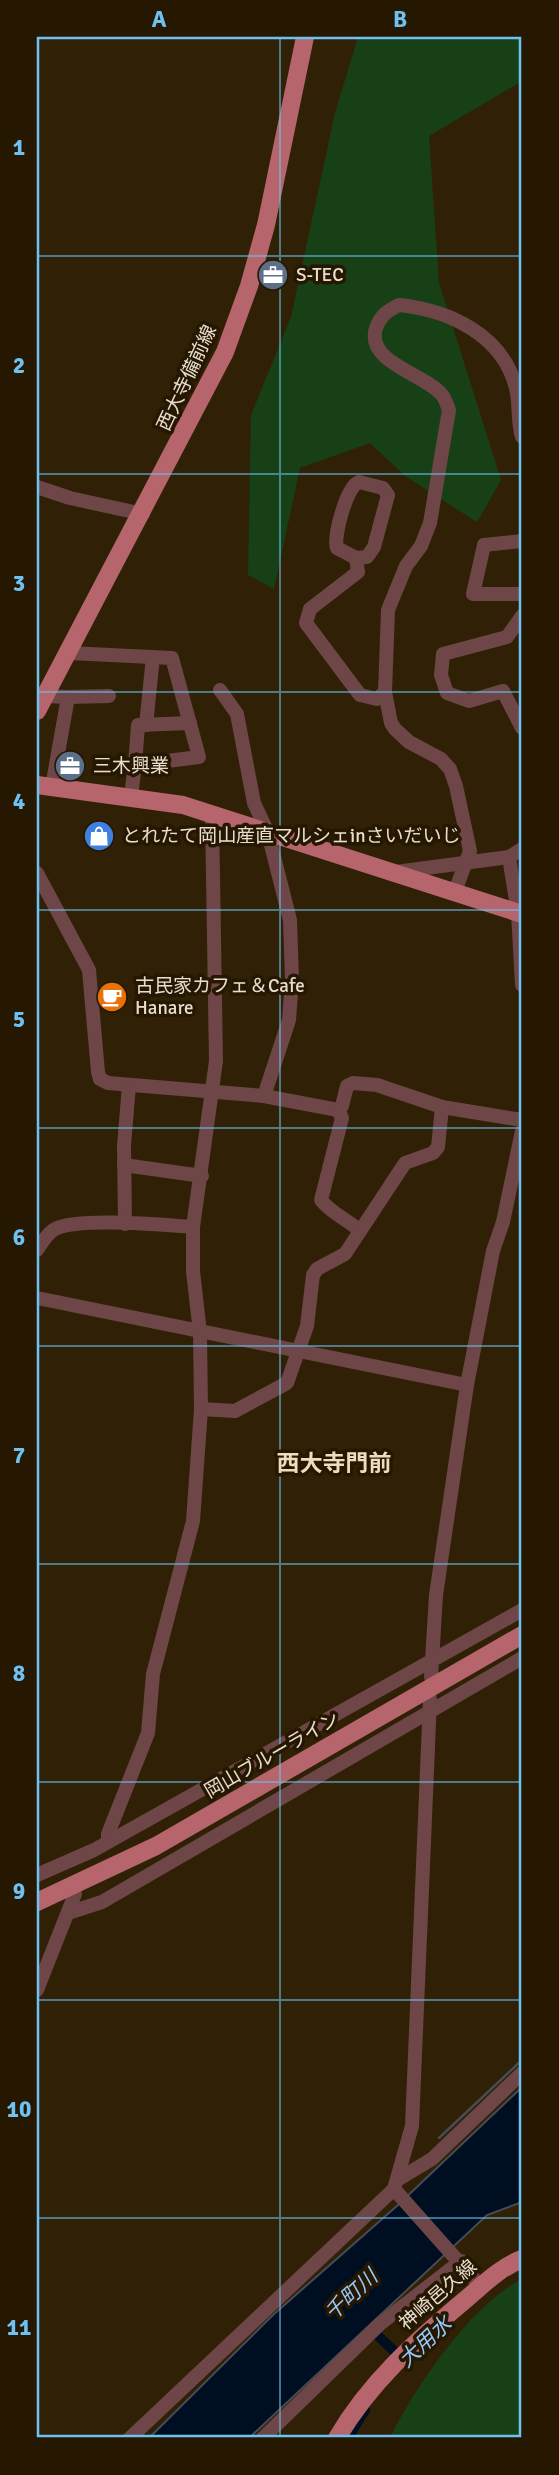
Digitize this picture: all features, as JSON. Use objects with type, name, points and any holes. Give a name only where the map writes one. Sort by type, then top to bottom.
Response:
[{"type":"main road","name":"西大寺備前線","points":[[41,703],[143,514],[225,352],[249,286],[265,225],[305,37]]},
{"type":"main road","points":[[45,786],[183,805],[520,914]]},
{"type":"main road","name":"岡山ブルーライン","points":[[37,1902],[156,1846],[522,1635]]},
{"type":"main road","name":"神崎邑久線","points":[[337,2438],[391,2364],[496,2272],[522,2259]]},
{"type":"street","points":[[454,894],[470,851],[450,769],[395,729],[390,723],[384,692],[388,610],[406,566],[421,546],[430,523],[449,410],[443,395],[383,355],[376,344],[375,333],[380,318],[399,305],[418,307],[434,310],[479,332],[496,349],[512,377],[522,437]]},
{"type":"street","points":[[359,482],[383,488],[388,495],[371,552],[367,556],[356,558],[337,548],[335,539],[352,485],[359,482]]},
{"type":"street","points":[[37,487],[70,498],[143,514]]},
{"type":"street","points":[[522,541],[484,545],[473,594],[522,594]]},
{"type":"street","points":[[356,558],[358,572],[310,609],[306,624],[360,695],[377,699],[384,692]]},
{"type":"street","points":[[522,616],[507,637],[443,654],[441,675],[447,694],[469,701],[503,691],[522,728]]},
{"type":"street","points":[[69,653],[172,658],[199,757],[135,765]]},
{"type":"street","points":[[146,725],[153,657]]},
{"type":"street","points":[[220,690],[237,714],[254,803],[268,833],[290,920],[292,979],[289,1020],[264,1096]]},
{"type":"street","points":[[41,703],[68,697],[109,696]]},
{"type":"street","points":[[45,786],[68,697]]},
{"type":"street","points":[[131,796],[138,724],[190,723]]},
{"type":"street","points":[[108,1842],[108,1834],[148,1733],[153,1674],[181,1577],[193,1521],[201,1409],[200,1333],[193,1271],[193,1227],[213,1094],[212,815]]},
{"type":"street","points":[[388,873],[509,857],[522,849]]},
{"type":"street","points":[[509,857],[520,914],[522,985]]},
{"type":"street","points":[[37,873],[89,970],[100,1079],[129,1085],[213,1094],[264,1096],[338,1110]]},
{"type":"street","points":[[338,1110],[342,1106],[347,1086],[353,1083],[377,1085],[442,1107],[522,1120]]},
{"type":"street","points":[[125,1224],[124,1165],[129,1085]]},
{"type":"street","points":[[201,1409],[235,1411],[251,1405],[287,1382],[307,1326],[313,1275],[317,1269],[345,1254],[405,1163],[433,1153],[438,1147],[442,1107]]},
{"type":"street","points":[[338,1110],[342,1118],[321,1200],[330,1211],[346,1217],[360,1231]]},
{"type":"street","points":[[431,1677],[438,1583],[467,1385],[493,1251],[503,1222],[522,1131]]},
{"type":"street","points":[[124,1165],[202,1176]]},
{"type":"street","points":[[37,1250],[51,1231],[62,1226],[125,1224],[193,1227]]},
{"type":"street","points":[[37,1298],[298,1353],[467,1385]]},
{"type":"street","points":[[37,1875],[94,1850],[522,1610]]},
{"type":"street","points":[[68,1913],[102,1902],[430,1706],[522,1658]]},
{"type":"street","points":[[398,2189],[412,2126],[430,1706]]},
{"type":"street","points":[[89,1868],[94,1850]]},
{"type":"street","points":[[37,1990],[75,1894]]},
{"type":"street","points":[[130,2438],[522,2073]]},
{"type":"street","points":[[398,2189],[481,2287]]},
{"type":"street","points":[[263,2438],[380,2325],[459,2259]]},
{"type":"green space","points":[[358,37],[522,37],[522,81],[429,136],[439,283],[501,480],[477,522],[405,476],[370,443],[300,468],[274,589],[248,575],[251,415],[291,317],[335,113]]},
{"type":"green space","points":[[522,2279],[522,2438],[390,2438],[413,2396],[446,2349],[484,2307]]},
{"type":"water","name":"千町川","points":[[522,2087],[522,2202],[487,2215],[249,2438],[149,2438],[273,2315],[398,2205]]},
{"type":"waterway","points":[[439,2138],[522,2060]]},
{"type":"waterway","points":[[375,2333],[394,2351]]},
{"type":"waterway","name":"大用水","points":[[348,2438],[365,2410]]},
{"type":"place","name":"S-TEC","points":[[273,275]]},
{"type":"place","name":"三木興業","points":[[70,766]]},
{"type":"place","name":"とれたて岡山産直マルシェinさいだいじ","points":[[99,836]]},
{"type":"place","name":"古民家カフェ＆Cafe Hanare","points":[[112,997]]},
{"type":"district","name":"西大寺門前","points":[[334,1463]]}]
